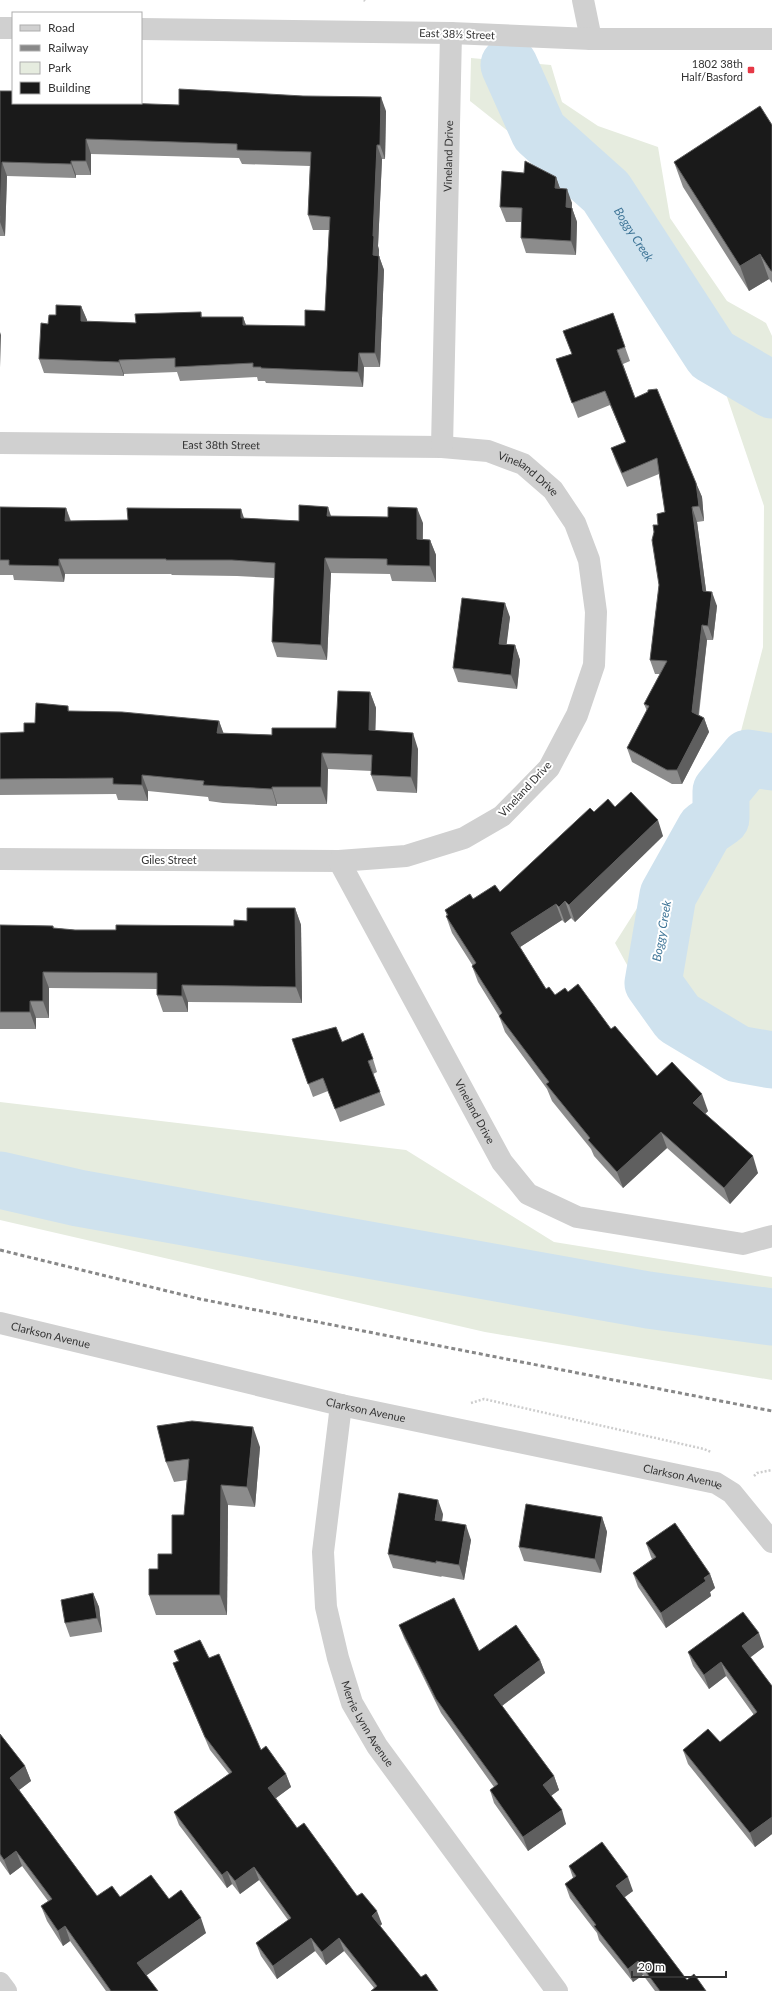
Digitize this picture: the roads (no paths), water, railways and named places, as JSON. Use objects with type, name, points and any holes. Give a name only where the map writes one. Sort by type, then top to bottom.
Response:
[{"type":"street","points":[[583,0],[591,39]]},
{"type":"street","points":[[0,28],[12,28]]},
{"type":"street","name":"East 38½ Street","points":[[142,29],[451,33],[591,39],[772,39]]},
{"type":"street","name":"Vineland Drive","points":[[451,33],[442,447],[488,451],[523,464],[553,490],[575,523],[589,560],[596,612],[594,665],[577,715],[549,768],[502,816],[464,838],[406,856],[339,861],[502,1162],[528,1194],[577,1217],[743,1244],[772,1236]]},
{"type":"street","name":"East 38th Street","points":[[0,443],[442,447]]},
{"type":"street","name":"Giles Street","points":[[0,859],[339,861]]},
{"type":"street","name":"Clarkson Avenue","points":[[0,1323],[341,1405],[695,1477],[716,1483],[732,1493],[772,1542]]},
{"type":"street","name":"Merrie Lynn Avenue","points":[[341,1405],[322,1552],[326,1607],[338,1658],[352,1703],[377,1746],[557,1991]]},
{"type":"street","points":[[0,1983],[6,1991]]},
{"type":"waterway","name":"Boggy Creek","points":[[509,65],[539,132],[606,192],[712,355],[772,390]]},
{"type":"waterway","name":"Boggy Creek","points":[[772,762],[748,758],[721,791],[721,818],[705,829],[668,895],[653,983],[678,1018],[738,1054],[772,1060]]},
{"type":"waterway","points":[[0,1180],[78,1198],[648,1300],[772,1317]]},
{"type":"railway","points":[[0,1250],[200,1299],[772,1411]]},
{"type":"place","name":"1802 38th Half/Basford","points":[[751,70]]}]
